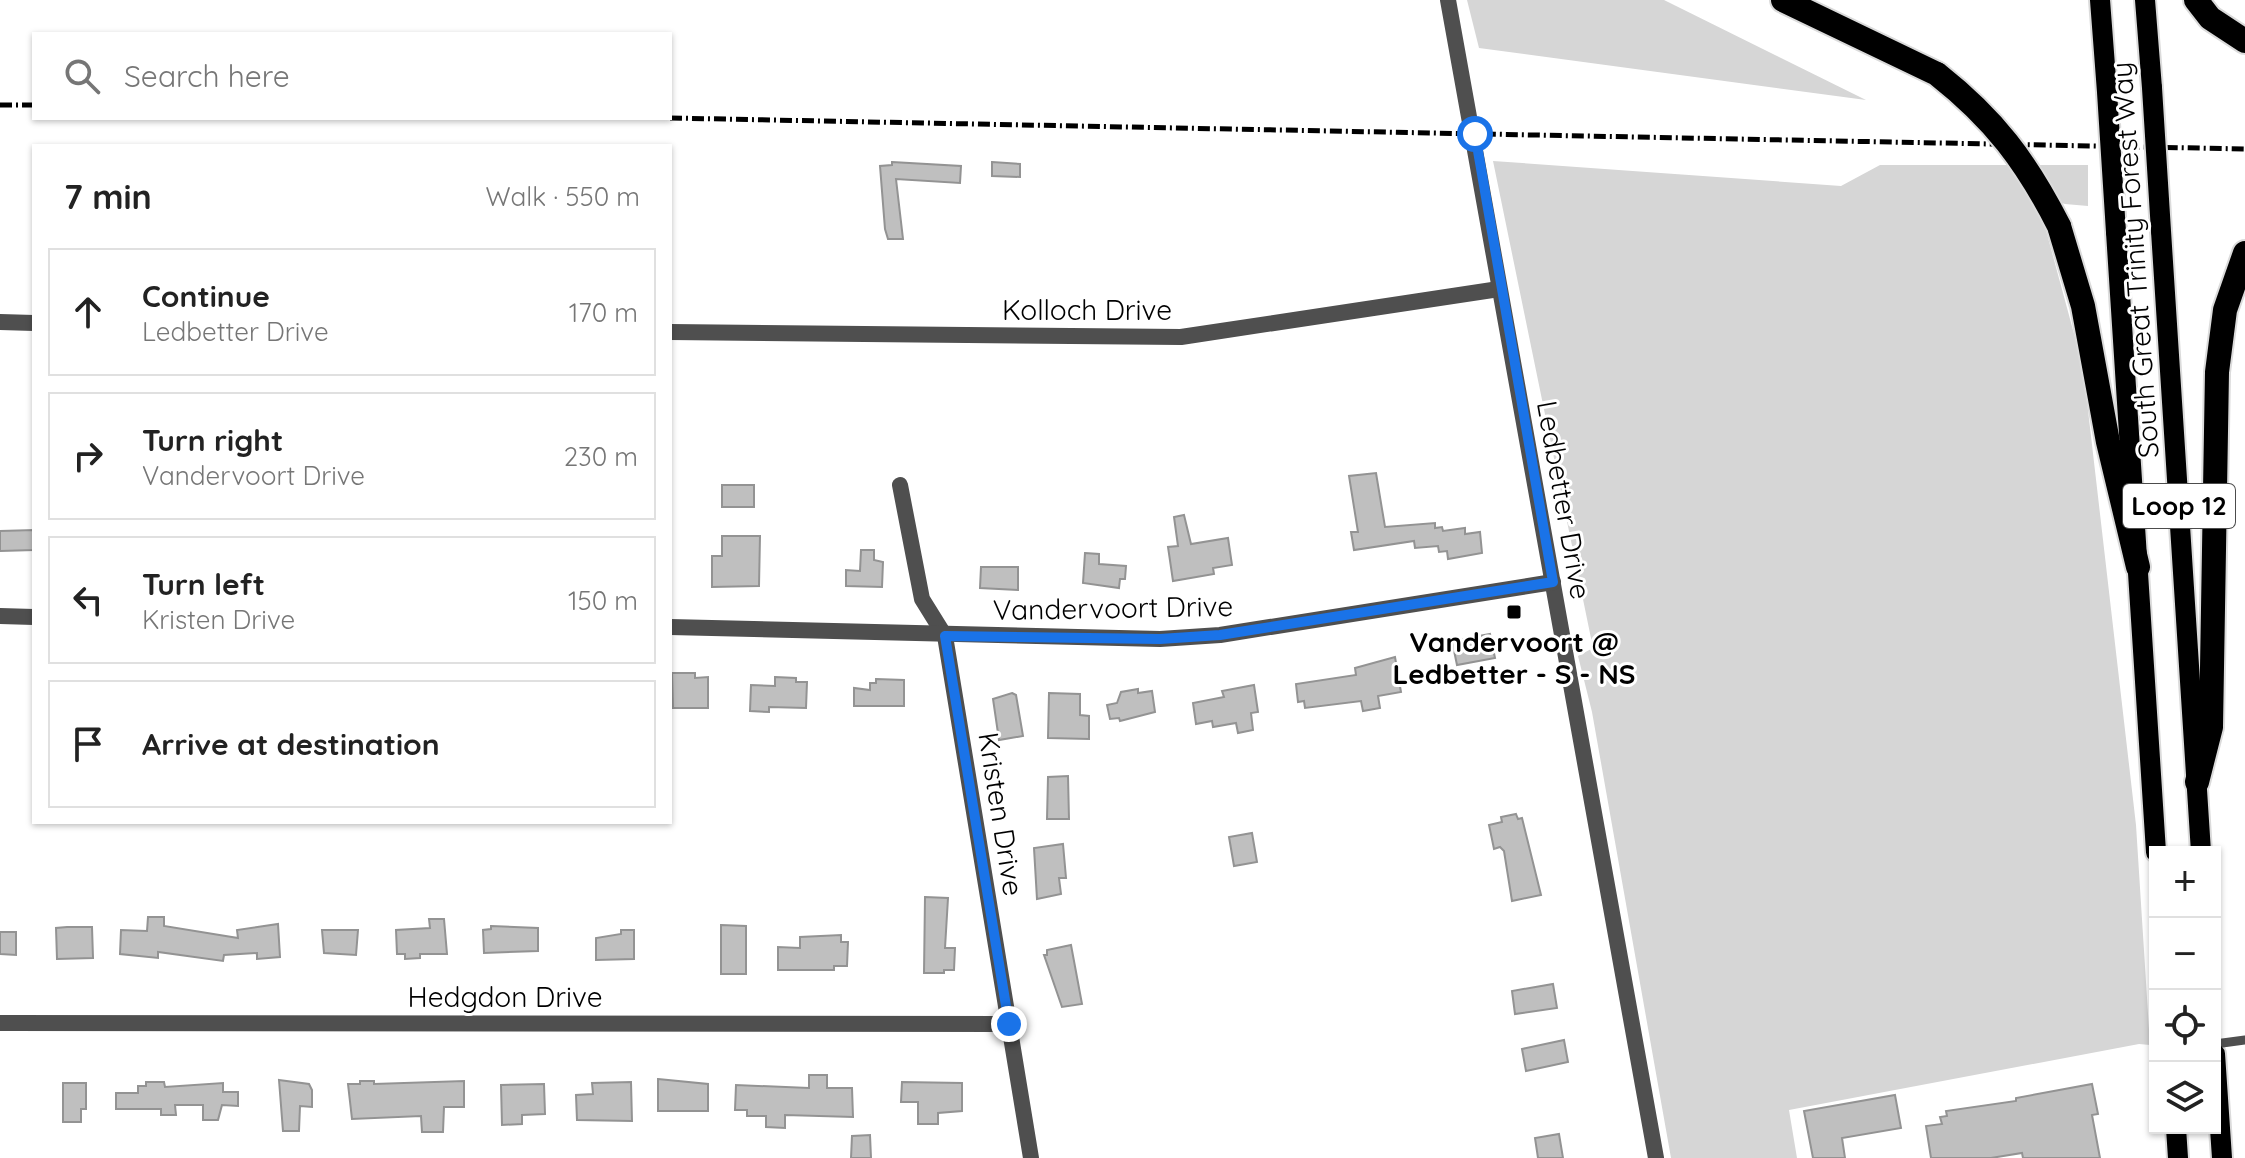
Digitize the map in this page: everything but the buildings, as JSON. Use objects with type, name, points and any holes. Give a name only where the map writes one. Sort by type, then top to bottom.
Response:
[{"type":"highway","points":[[1783,0],[1937,74],[1979,107],[2015,150],[2059,226],[2083,306],[2108,442],[2138,567]]},
{"type":"highway","points":[[2196,0],[2210,18],[2245,41]]},
{"type":"highway","points":[[2197,782],[2211,727],[2217,372],[2225,310],[2245,253]]},
{"type":"main road","name":"South Great Trinity Forest Way","points":[[2100,0],[2156,846]]},
{"type":"main road","name":"South Great Trinity Forest Way","points":[[2145,0],[2201,846]]},
{"type":"main road","points":[[2216,1062],[2222,1158]]},
{"type":"main road","points":[[2176,1134],[2178,1158]]},
{"type":"street","name":"Ledbetter Drive","points":[[1448,0],[1475,134],[1499,289],[1656,1158]]},
{"type":"street","name":"Kolloch Drive","points":[[672,332],[1181,337],[1240,331],[1499,289]]},
{"type":"street","points":[[0,322],[32,323]]},
{"type":"street","name":"Kristen Drive","points":[[900,485],[922,599],[945,636],[1031,1158]]},
{"type":"street","name":"Vandervoort Drive","points":[[672,627],[1160,639],[1220,635],[1553,582]]},
{"type":"street","points":[[0,616],[32,617]]},
{"type":"street","name":"Hedgdon Drive","points":[[0,1023],[1009,1024]]},
{"type":"lane","points":[[2221,1043],[2245,1040]]},
{"type":"shaded area","points":[[1467,0],[1664,0],[1866,100],[1479,48]]},
{"type":"shaded area","points":[[1493,161],[1841,186],[1880,165],[2088,165],[2088,206],[2065,204],[2031,193],[2040,208],[2083,367],[2136,825],[2149,1045],[2139,1044],[1789,1110],[1797,1158],[1671,1158],[1592,712],[1578,656],[1593,648]]},
{"type":"railway","points":[[0,105],[32,105]]},
{"type":"railway","points":[[672,118],[2245,149]]},
{"type":"place","name":"Vandervoort @ Ledbetter - S - NS","points":[[1514,612]]},
{"type":"route","points":[[1009,1024],[945,636],[1160,639],[1220,635],[1553,582],[1499,289],[1475,134]]}]
